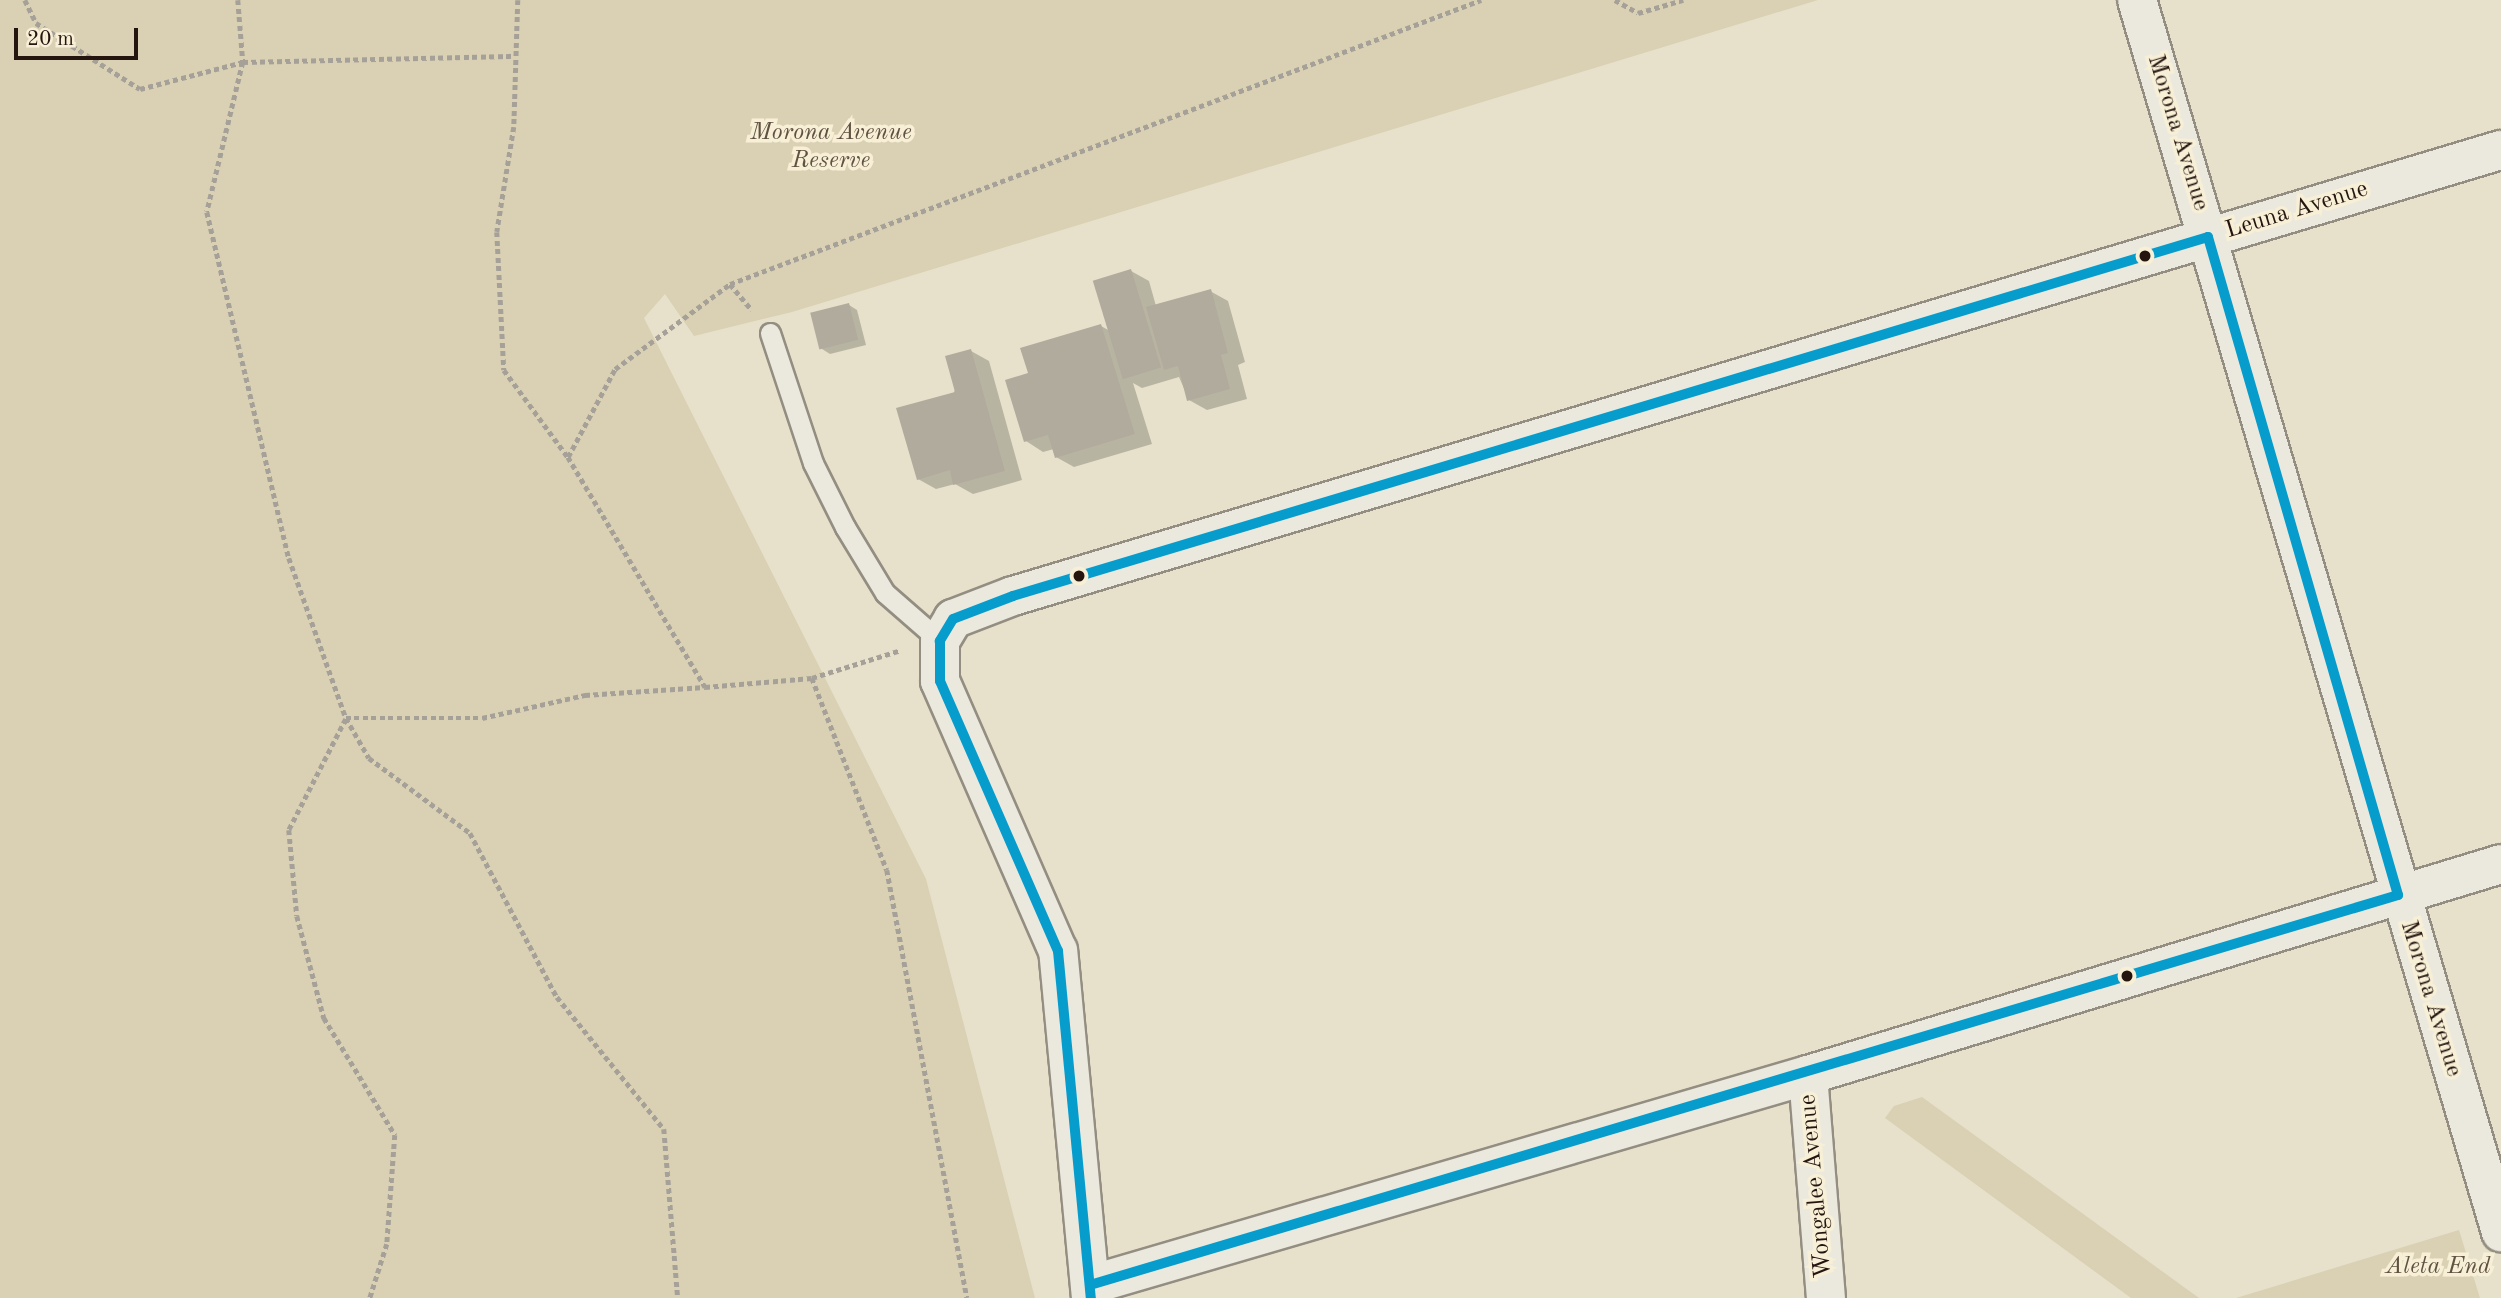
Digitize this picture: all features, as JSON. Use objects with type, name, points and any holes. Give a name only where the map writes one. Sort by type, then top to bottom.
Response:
[{"type":"street","name":"Morona Avenue","points":[[2137,0],[2398,895],[2501,1232]]},
{"type":"street","name":"Leuna Avenue","points":[[940,641],[953,619],[1013,596],[2501,150]]},
{"type":"street","points":[[940,641],[940,681],[1058,951],[1091,1291],[2501,864]]},
{"type":"street","name":"Wongalee Avenue","points":[[1808,1075],[1826,1298]]},
{"type":"lane","points":[[770,333],[813,463],[845,527],[885,593],[940,641]]},
{"type":"path","points":[[25,0],[36,23],[140,89],[243,62],[515,56]]},
{"type":"path","points":[[238,0],[243,62],[207,212],[289,558],[346,718],[369,758],[470,833],[557,997],[664,1129],[678,1298]]},
{"type":"path","points":[[517,0],[514,127],[497,232],[504,370],[568,457],[705,687]]},
{"type":"path","points":[[568,457],[615,369],[730,284],[1481,0]]},
{"type":"path","points":[[1615,0],[1638,13],[1683,0]]},
{"type":"path","points":[[346,718],[482,718],[585,695],[812,678],[867,658],[940,641]]},
{"type":"path","points":[[812,678],[887,870],[967,1298]]},
{"type":"path","points":[[346,718],[289,830],[297,916],[324,1018],[396,1135],[387,1244],[370,1298]]},
{"type":"green space","name":"Morona Avenue Reserve","points":[[0,0],[1818,0],[792,312],[694,336],[665,294],[644,318],[926,879],[1035,1298],[0,1298]]},
{"type":"green space","points":[[1922,1097],[2199,1298],[2131,1298],[1885,1118],[1894,1106]]},
{"type":"green space","name":"Aleta End","points":[[2459,1230],[2480,1298],[2236,1298]]},
{"type":"building","points":[[1131,269],[1161,367],[1123,379],[1093,281]]},
{"type":"building","points":[[1211,289],[1228,353],[1221,355],[1230,389],[1187,401],[1178,366],[1164,370],[1146,307]]},
{"type":"building","points":[[849,303],[858,340],[819,350],[810,313]]},
{"type":"building","points":[[1101,324],[1135,434],[1055,458],[1048,435],[1024,442],[1005,380],[1028,373],[1020,348]]},
{"type":"building","points":[[971,349],[1005,471],[953,485],[950,470],[917,480],[896,408],[955,392],[945,356]]},
{"type":"transit line","points":[[1090,1285],[2398,895],[2208,237],[1013,596],[953,619],[940,641],[940,681],[1058,951],[1091,1298]]}]
